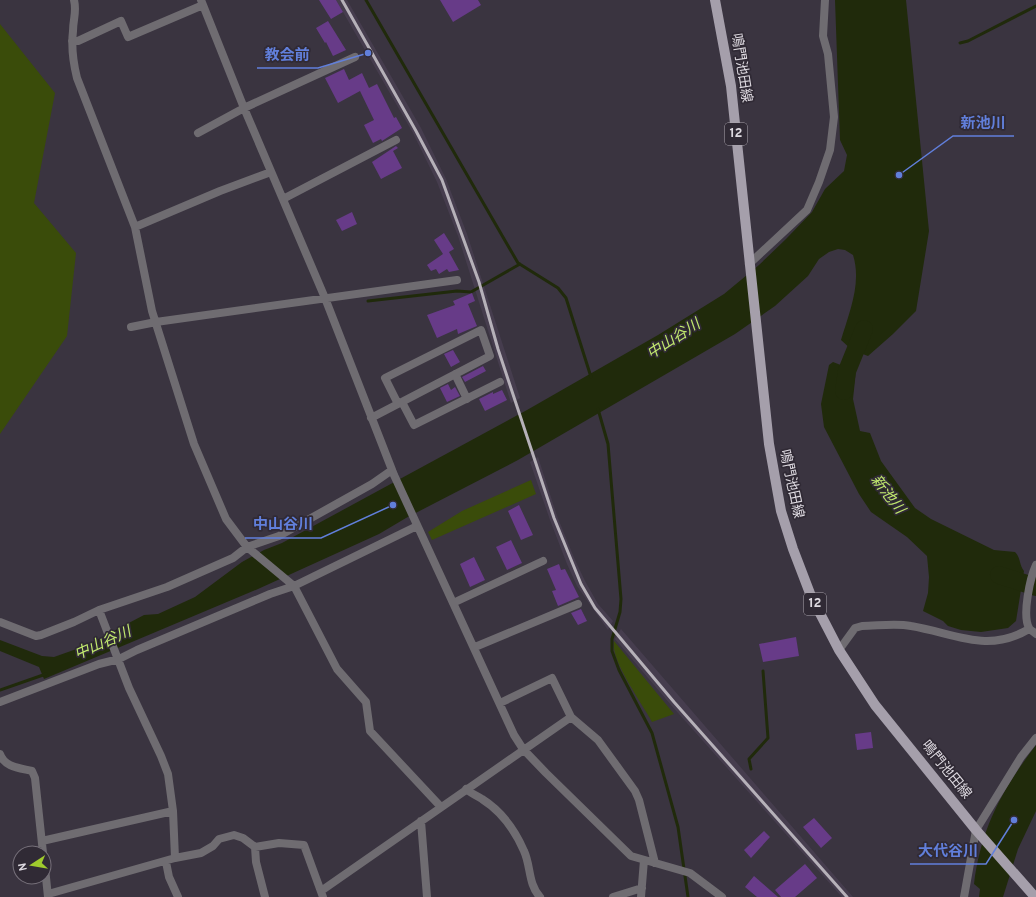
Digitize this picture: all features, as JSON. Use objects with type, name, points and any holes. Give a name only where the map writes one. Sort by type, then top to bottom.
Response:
[{"type":"main road","name":"鳴門池田線","points":[[714,0],[731,86],[769,444],[781,511],[793,549],[811,596],[839,650],[875,705],[980,833],[1035,897]]},
{"type":"street","points":[[74,0],[76,15],[72,41],[72,55],[77,78],[135,227],[156,322],[181,405],[209,484],[226,519],[250,549],[291,583],[337,669],[366,702],[370,731],[441,807]]},
{"type":"street","points":[[750,267],[807,210],[830,150],[834,117],[829,61],[823,36],[825,0]]},
{"type":"street","points":[[72,41],[78,41],[121,21],[128,37],[202,3],[244,108],[325,298],[393,472],[415,523],[475,647],[514,736],[523,749],[623,850],[631,856],[677,868],[690,873],[722,897]]},
{"type":"street","points":[[198,133],[244,108],[355,57]]},
{"type":"street","points":[[282,199],[396,140]]},
{"type":"street","points":[[135,227],[220,190],[271,172]]},
{"type":"street","points":[[131,328],[156,322],[325,298],[340,298],[457,280]]},
{"type":"street","points":[[371,418],[400,403],[455,374],[490,356],[481,330],[385,378],[400,403],[414,425],[500,382]]},
{"type":"street","points":[[455,374],[467,398]]},
{"type":"street","points":[[0,622],[36,636],[167,587],[279,536],[393,472]]},
{"type":"street","points":[[0,702],[136,650],[270,594],[415,523]]},
{"type":"street","points":[[453,602],[543,561]]},
{"type":"street","points":[[839,650],[855,628],[862,626],[909,626],[984,642],[1033,631],[1026,619],[1027,604],[1035,567]]},
{"type":"street","points":[[475,647],[578,604]]},
{"type":"street","points":[[100,611],[128,688],[161,756],[168,774],[173,812],[175,858]]},
{"type":"street","points":[[500,703],[552,678],[571,717],[598,740],[635,791],[639,800],[655,863]]},
{"type":"street","points":[[47,885],[48,896],[166,862],[175,858],[201,853],[213,846],[219,839],[234,835],[243,838],[255,847],[279,843],[304,845],[322,894],[466,789],[571,717]]},
{"type":"street","points":[[964,897],[980,833],[1021,757],[1036,738]]},
{"type":"street","points":[[0,754],[8,764],[32,771],[35,778],[43,845]]},
{"type":"street","points":[[466,789],[494,808],[506,821],[525,852],[529,864],[533,889],[540,897]]},
{"type":"street","points":[[42,841],[173,812]]},
{"type":"street","points":[[421,821],[427,897]]},
{"type":"street","points":[[255,847],[256,862],[265,897]]},
{"type":"street","points":[[641,897],[644,860]]},
{"type":"street","points":[[166,862],[169,877],[178,897]]},
{"type":"street","points":[[613,897],[642,888]]},
{"type":"shaded area","points":[[336,0],[347,0],[421,128],[446,179],[467,234],[520,398],[511,403],[458,236],[437,182],[413,133]]},
{"type":"shaded area","points":[[538,457],[557,516],[575,560],[598,604],[613,621],[608,630],[577,586],[567,564],[530,462]]},
{"type":"shaded area","points":[[621,629],[853,897],[842,897],[671,705],[615,639]]},
{"type":"green space","points":[[0,24],[55,93],[34,203],[76,253],[67,336],[0,434]]},
{"type":"green space","points":[[531,480],[536,494],[432,540],[428,532],[462,511]]},
{"type":"green space","points":[[614,641],[674,714],[652,722],[622,670],[614,649]]},
{"type":"water","points":[[835,0],[906,0],[929,231],[916,311],[868,356],[852,350],[841,340],[851,309],[856,276],[853,255],[845,250],[838,249],[829,252],[819,259],[808,276],[775,306],[735,334],[518,460],[406,518],[379,534],[258,589],[44,679],[39,667],[0,651],[0,640],[42,656],[54,657],[85,646],[144,615],[158,614],[195,597],[242,562],[264,550],[282,543],[527,410],[658,335],[724,294],[759,265],[786,239],[812,212],[825,189],[844,171],[847,155],[840,140]]},
{"type":"water","points":[[833,362],[856,371],[853,399],[860,431],[870,433],[881,461],[915,508],[931,519],[994,550],[1015,552],[1017,554],[1024,571],[1016,621],[1008,628],[981,632],[961,630],[948,626],[943,621],[923,611],[928,593],[929,577],[927,556],[907,537],[871,512],[859,494],[824,427],[821,404],[829,365]]},
{"type":"water","points":[[1036,745],[1036,811],[1018,849],[1003,897],[979,897],[980,889],[974,884],[977,864],[988,827],[1003,794]]},
{"type":"building","points":[[319,0],[336,0],[343,12],[331,19]]},
{"type":"building","points":[[440,0],[478,0],[481,5],[453,22]]},
{"type":"building","points":[[328,21],[346,50],[333,56],[326,42],[325,43],[316,28]]},
{"type":"building","points":[[344,69],[349,80],[362,73],[369,88],[377,84],[394,118],[396,117],[402,128],[382,141],[381,139],[373,143],[364,125],[374,120],[360,91],[338,103],[325,78]]},
{"type":"building","points":[[396,146],[398,148],[393,151],[402,168],[381,179],[372,162]]},
{"type":"building","points":[[352,212],[357,224],[342,231],[336,220]]},
{"type":"building","points":[[444,233],[454,249],[449,252],[459,270],[449,272],[447,269],[439,274],[436,269],[431,271],[427,265],[443,254],[434,240]]},
{"type":"building","points":[[472,293],[475,301],[468,304],[477,326],[458,334],[457,329],[437,338],[427,315],[455,305],[453,301]]},
{"type":"building","points":[[453,350],[460,362],[451,367],[444,354]]},
{"type":"building","points":[[483,366],[486,371],[465,382],[462,377]]},
{"type":"building","points":[[448,384],[451,390],[455,387],[460,396],[447,402],[440,388]]},
{"type":"building","points":[[502,390],[507,400],[485,411],[479,399],[493,392],[493,394]]},
{"type":"building","points":[[519,505],[533,535],[521,540],[508,511]]},
{"type":"building","points":[[511,540],[522,563],[507,570],[496,547]]},
{"type":"building","points":[[474,557],[485,580],[470,587],[460,564]]},
{"type":"building","points":[[559,564],[561,570],[565,569],[579,597],[558,606],[552,591],[556,590],[547,569]]},
{"type":"building","points":[[581,609],[587,621],[578,625],[571,613]]},
{"type":"building","points":[[796,637],[799,656],[763,662],[759,644]]},
{"type":"building","points":[[871,732],[873,748],[857,750],[855,734]]},
{"type":"building","points":[[814,818],[832,838],[821,848],[803,827]]},
{"type":"building","points":[[764,831],[770,837],[751,858],[744,850]]},
{"type":"building","points":[[805,864],[817,878],[795,897],[781,897],[775,890]]},
{"type":"building","points":[[754,876],[778,897],[757,897],[745,887]]},
{"type":"waterway","points":[[366,0],[518,263],[558,288],[566,298],[591,377]]},
{"type":"waterway","points":[[960,43],[968,41],[1036,6]]},
{"type":"waterway","points":[[368,301],[457,291],[471,292],[520,264]]},
{"type":"waterway","name":"新池川","points":[[844,391],[847,371],[864,329]]},
{"type":"waterway","points":[[598,409],[608,444],[621,599],[620,612],[612,639],[612,651],[619,670],[652,733],[678,827],[688,897]]},
{"type":"waterway","name":"新池川","points":[[999,575],[1036,587]]},
{"type":"waterway","points":[[751,769],[749,759],[768,738],[763,671]]},
{"type":"waterway","points":[[0,690],[46,674]]},
{"type":"railway","points":[[342,0],[442,180],[479,282],[498,349],[554,518],[581,584],[595,608],[674,702],[847,897]]},
{"type":"place","name":"教会前","points":[[368,53]]},
{"type":"place","name":"新池川","points":[[899,175]]},
{"type":"place","name":"中山谷川","points":[[393,505]]},
{"type":"place","name":"大代谷川","points":[[1014,820]]}]
